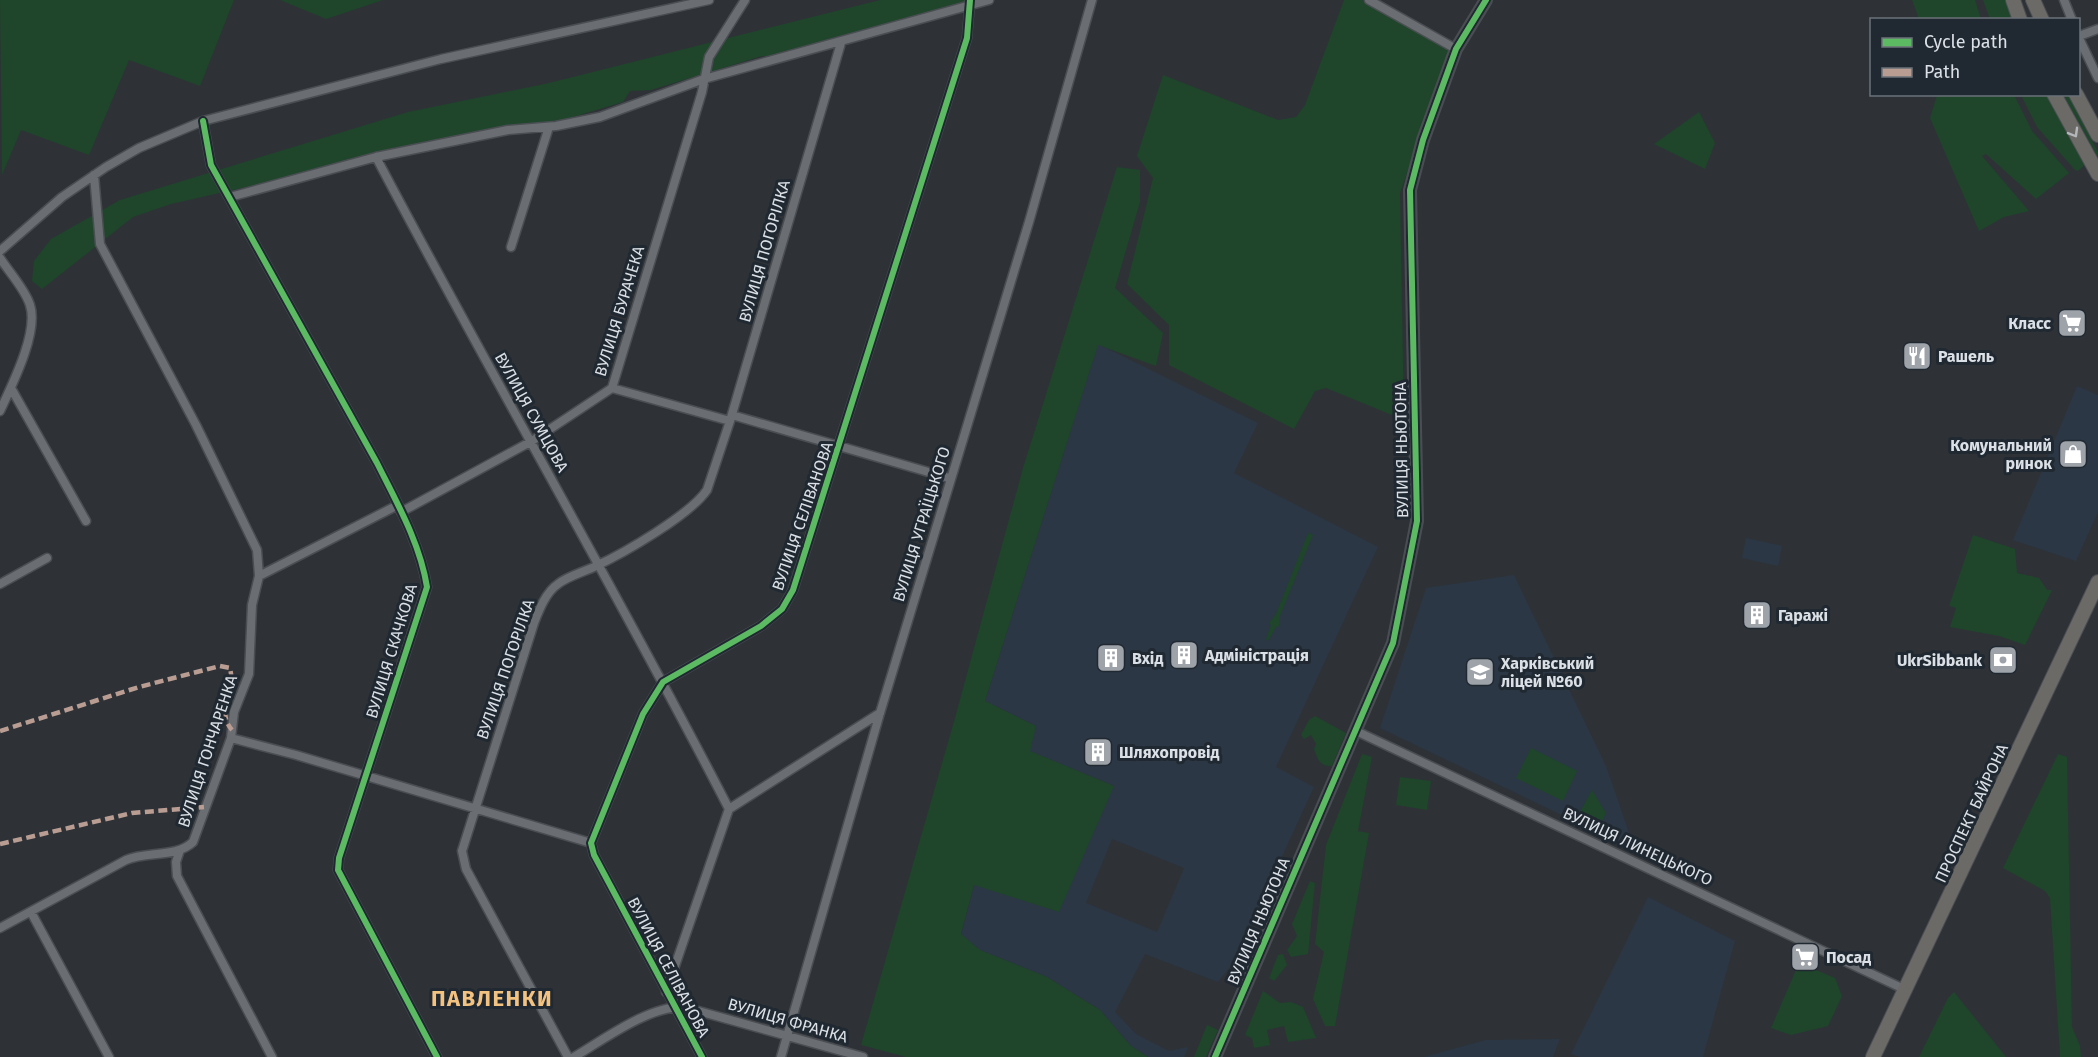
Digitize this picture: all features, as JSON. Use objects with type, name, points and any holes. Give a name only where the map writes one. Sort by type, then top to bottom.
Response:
[{"type":"main road","points":[[2013,0],[2019,18]]},
{"type":"main road","points":[[2033,0],[2041,18]]},
{"type":"main road","points":[[2055,96],[2097,171]]},
{"type":"main road","points":[[2077,96],[2098,135]]},
{"type":"main road","name":"ПРОСПЕКТ БАЙРОНА","points":[[1873,1057],[2098,582]]},
{"type":"street","points":[[0,251],[62,197],[94,175],[139,148],[203,121],[441,59],[709,0]]},
{"type":"street","name":"ВУЛИЦЯ БУРАЧЕКА","points":[[259,576],[532,441],[612,388],[705,79],[709,57],[746,0]]},
{"type":"street","points":[[230,197],[376,157],[508,130],[549,127],[600,117],[705,79],[841,43],[970,3],[989,0]]},
{"type":"street","name":"ВУЛИЦЯ УГРАЇЦЬКОГО","points":[[781,1057],[949,478],[1029,222],[1092,0]]},
{"type":"street","points":[[1369,0],[1456,49]]},
{"type":"street","name":"ВУЛИЦЯ НЬЮТОНА","points":[[1215,1057],[1393,644],[1417,521],[1410,190],[1423,140],[1456,49],[1486,0]]},
{"type":"street","points":[[2064,0],[2071,18]]},
{"type":"street","name":"ВУЛИЦЯ СЕЛІВАНОВА","points":[[702,1057],[673,1007],[594,855],[591,843],[643,714],[663,682],[761,626],[782,609],[793,590],[841,445],[968,38],[970,3]]},
{"type":"street","points":[[2080,36],[2098,29]]},
{"type":"street","points":[[2080,38],[2098,78]]},
{"type":"street","name":"ВУЛИЦЯ ПОГОРІЛКА","points":[[568,1057],[462,860],[462,851],[539,610],[557,584],[599,565],[700,500],[717,464],[841,43]]},
{"type":"street","name":"ВУЛИЦЯ СКАЧКОВА","points":[[203,121],[211,165],[400,508],[419,555],[427,587],[339,858],[338,870],[437,1057]]},
{"type":"street","points":[[511,247],[549,127]]},
{"type":"street","name":"ВУЛИЦЯ СУМЦОВА","points":[[376,157],[450,297],[532,441],[663,682],[729,809]]},
{"type":"street","name":"ВУЛИЦЯ ГОНЧАРЕНКА","points":[[94,175],[100,244],[248,526],[257,550],[259,576],[252,605],[249,674],[234,712],[231,738],[204,807],[199,829],[193,842],[180,850],[176,862],[177,876],[272,1057]]},
{"type":"street","points":[[0,258],[30,303],[33,322],[11,388],[0,411]]},
{"type":"street","points":[[11,388],[86,521]]},
{"type":"street","points":[[612,388],[841,445],[949,478]]},
{"type":"street","points":[[0,584],[47,558]]},
{"type":"street","points":[[666,992],[729,809],[880,713]]},
{"type":"street","name":"ВУЛИЦЯ ЛИНЕЦЬКОГО","points":[[1356,731],[1906,990]]},
{"type":"street","points":[[231,738],[296,755],[474,810],[591,843]]},
{"type":"street","points":[[0,928],[136,856],[180,850]]},
{"type":"street","points":[[31,912],[109,1057]]},
{"type":"street","points":[[574,1057],[630,1025],[673,1007]]},
{"type":"street","name":"ВУЛИЦЯ ФРАНКА","points":[[673,1007],[684,1007],[863,1057]]},
{"type":"shaded area","points":[[1098,344],[1258,423],[1234,473],[1378,547],[1276,767],[1314,787],[1233,963],[1218,982],[1145,954],[1115,1012],[1136,1034],[1169,1051],[1188,1047],[1184,1057],[1148,1057],[1131,1046],[1100,1010],[1047,977],[980,950],[961,935],[974,885],[1114,786],[1029,751],[1036,726],[985,701]],"holes":[[[1112,839],[1184,868],[1157,932],[1086,903]]]},
{"type":"shaded area","name":"Комунальний ринок","points":[[2077,386],[2098,395],[2098,512],[2076,561],[2013,540]]},
{"type":"shaded area","points":[[1746,538],[1782,546],[1778,566],[1742,558]]},
{"type":"shaded area","name":"Харківський ліцей №60","points":[[1514,575],[1606,766],[1635,850],[1380,728],[1426,588]]},
{"type":"shaded area","points":[[1648,897],[1735,941],[1703,1057],[1580,1057],[1571,1054]]},
{"type":"shaded area","points":[[1560,1039],[1553,1057],[1424,1057],[1486,1040]]},
{"type":"green space","points":[[0,0],[234,0],[200,86],[129,60],[89,155],[21,130],[2,175]]},
{"type":"green space","points":[[280,0],[383,0],[326,19]]},
{"type":"green space","points":[[880,0],[986,0],[778,56],[762,56],[651,90],[630,91],[623,102],[560,121],[503,127],[391,149],[282,179],[171,204],[133,217],[42,289],[32,281],[34,261],[51,239],[120,200],[408,112],[549,83]]},
{"type":"green space","points":[[1344,0],[1362,0],[1447,48],[1448,58],[1400,193],[1404,420],[1326,388],[1315,391],[1294,429],[1169,365],[1169,325],[1127,284],[1153,178],[1137,156],[1163,75],[1278,120],[1296,117],[1305,105]]},
{"type":"green space","points":[[1912,0],[1975,0],[1981,18],[1919,18]]},
{"type":"green space","points":[[1983,0],[2009,0],[2016,18],[1990,18]]},
{"type":"green space","points":[[1937,96],[2014,96],[2032,131],[2069,173],[2036,199],[1986,154],[1982,156],[2029,211],[2004,217],[1979,231],[1930,118]]},
{"type":"green space","points":[[2022,96],[2049,96],[2062,124],[2086,164],[2078,171],[2075,170],[2037,127]]},
{"type":"green space","points":[[2064,96],[2069,96],[2098,152],[2098,158]]},
{"type":"green space","points":[[1699,112],[1715,143],[1705,169],[1654,144]]},
{"type":"green space","points":[[1117,167],[1140,170],[1140,202],[1115,288],[1163,333],[1156,366],[1098,345],[985,701],[1036,726],[1030,751],[1114,786],[1059,912],[974,885],[961,934],[980,950],[1047,977],[1100,1010],[1131,1046],[1148,1057],[906,1057],[861,1045],[955,718],[1023,468]]},
{"type":"green space","points":[[1308,533],[1313,535],[1280,616],[1279,626],[1276,627],[1268,641],[1266,639],[1271,625],[1269,623],[1276,614]]},
{"type":"green space","points":[[1973,535],[2015,549],[2017,573],[2039,578],[2047,590],[2052,590],[2025,645],[1999,636],[1950,627],[1956,608],[1949,606]]},
{"type":"green space","points":[[1315,716],[1346,733],[1332,766],[1325,765],[1316,756],[1314,749],[1316,744],[1311,735],[1304,739],[1301,735],[1309,720]]},
{"type":"green space","points":[[1531,748],[1577,771],[1563,801],[1516,778]]},
{"type":"green space","points":[[1362,754],[1372,757],[1358,831],[1369,833],[1335,1026],[1325,1026],[1313,999],[1324,952],[1315,944],[1326,845]]},
{"type":"green space","points":[[2058,754],[2067,757],[2072,1027],[2080,1046],[2081,1057],[2060,1057],[2050,898],[2045,891],[2003,868]]},
{"type":"green space","points":[[1400,777],[1431,781],[1427,810],[1396,805]]},
{"type":"green space","points":[[1592,790],[1606,813],[1598,830],[1576,819]]},
{"type":"green space","points":[[1310,881],[1315,883],[1308,954],[1291,957],[1287,950],[1297,936],[1292,924]]},
{"type":"green space","points":[[1283,954],[1287,965],[1274,981],[1269,978],[1278,955]]},
{"type":"green space","points":[[1799,963],[1835,978],[1842,996],[1828,1026],[1791,1035],[1771,1028]]},
{"type":"green space","points":[[1263,991],[1280,1003],[1291,1002],[1303,1007],[1316,1038],[1288,1042],[1284,1026],[1267,1030],[1270,1045],[1254,1048],[1252,1038],[1245,1035]]},
{"type":"green space","points":[[1954,992],[2006,1057],[1919,1057],[1948,998]]},
{"type":"green space","points":[[1207,1025],[1218,1030],[1206,1057],[1194,1057]]},
{"type":"marked path","points":[[0,731],[139,687],[220,666],[230,668],[232,678],[225,715],[232,730]]},
{"type":"marked path","points":[[0,844],[132,813],[204,807]]},
{"type":"cycle path","points":[[702,1057],[594,855],[591,843],[643,714],[663,682],[761,626],[782,609],[793,590],[967,38],[970,0]]},
{"type":"cycle path","points":[[1215,1057],[1393,643],[1417,521],[1410,190],[1423,140],[1456,49],[1486,0]]},
{"type":"cycle path","points":[[203,121],[211,165],[377,463],[407,524],[424,571],[427,587],[339,858],[338,870],[437,1057]]},
{"type":"place","name":"Класс","points":[[2072,323]]},
{"type":"place","name":"Рашель","points":[[1917,356]]},
{"type":"place","name":"Комунальний ринок","points":[[2073,454]]},
{"type":"place","name":"Гаражі","points":[[1757,615]]},
{"type":"place","name":"Адміністрація","points":[[1184,655]]},
{"type":"place","name":"Вхід","points":[[1111,658]]},
{"type":"place","name":"UkrSibbank","points":[[2003,660]]},
{"type":"place","name":"Харківський ліцей №60","points":[[1480,672]]},
{"type":"place","name":"Шляхопровід","points":[[1098,752]]},
{"type":"place","name":"Посад","points":[[1805,957]]},
{"type":"district","name":"ПАВЛЕНКИ","points":[[492,998]]}]
